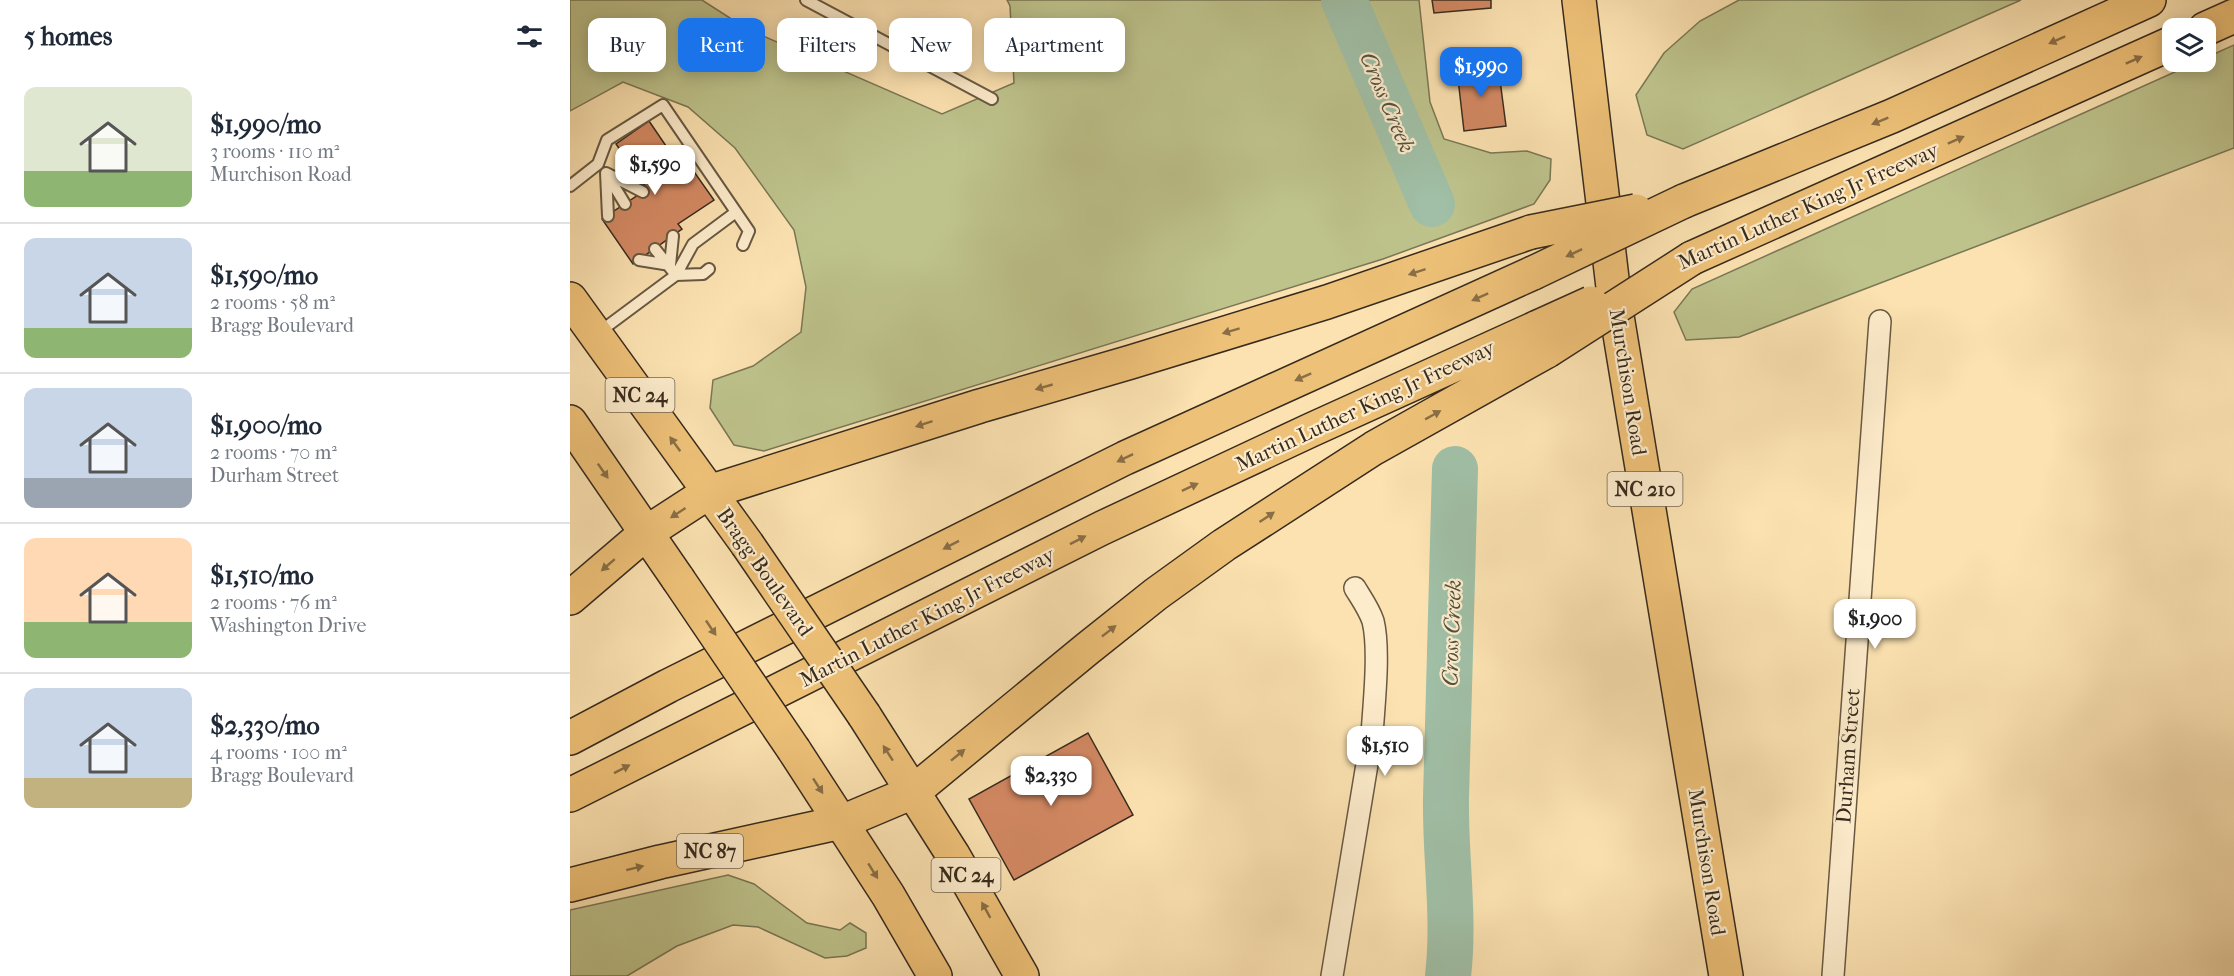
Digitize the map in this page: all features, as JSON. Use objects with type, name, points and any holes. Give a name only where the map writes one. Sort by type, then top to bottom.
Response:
[{"type":"main road","name":"Murchison Road","points":[[1579,0],[1615,304],[1726,976]]},
{"type":"main road","points":[[570,738],[1125,458],[1533,273],[1684,201],[1892,116],[2149,0]]},
{"type":"main road","points":[[2216,24],[2234,16]]},
{"type":"main road","name":"Martin Luther King Jr Freeway","points":[[570,795],[1102,528],[1311,430],[1542,339],[1692,258],[2162,48]]},
{"type":"main road","points":[[570,598],[646,533],[709,492],[980,406],[1316,305],[1532,232],[1684,201]]},
{"type":"main road","name":"Bragg Boulevard","points":[[570,299],[747,544],[864,715],[984,906],[1022,976]]},
{"type":"main road","points":[[913,792],[1104,635],[1224,545],[1542,339]]},
{"type":"main road","points":[[570,422],[842,822],[935,976]]},
{"type":"main road","name":"NC 87","points":[[570,885],[660,862],[842,822],[913,792]]},
{"type":"street","name":"Durham Street","points":[[1833,976],[1880,321]]},
{"type":"street","points":[[1332,976],[1372,734],[1375,700],[1375,639],[1372,621],[1355,588]]},
{"type":"lane","points":[[806,0],[992,99]]},
{"type":"lane","points":[[570,186],[598,164],[607,140],[663,105],[749,231],[743,245]]},
{"type":"lane","points":[[598,164],[625,204]]},
{"type":"lane","points":[[606,173],[643,192]]},
{"type":"lane","points":[[606,173],[608,216]]},
{"type":"lane","points":[[596,334],[640,303],[673,270],[693,244],[736,212]]},
{"type":"lane","points":[[673,236],[673,270]]},
{"type":"lane","points":[[655,249],[673,270]]},
{"type":"lane","points":[[639,260],[673,270],[703,274],[709,269]]},
{"type":"green space","points":[[570,0],[702,0],[730,18],[678,18],[678,72],[765,72],[765,37],[777,42],[777,72],[846,72],[942,114],[1014,83],[1013,72],[1125,72],[1125,18],[1011,18],[1007,0],[1419,0],[1430,102],[1444,139],[1491,153],[1527,151],[1551,159],[1550,180],[1534,204],[1383,259],[764,451],[734,445],[710,408],[713,380],[753,366],[801,332],[806,287],[794,230],[735,148],[688,107],[623,82],[570,111]]},
{"type":"green space","points":[[1739,0],[2021,0],[1683,149],[1647,135],[1636,95],[1664,53],[1700,21]]},
{"type":"green space","points":[[2234,45],[2234,148],[1739,337],[1686,340],[1674,312],[1692,289],[2175,72],[2216,72],[2216,53]]},
{"type":"green space","points":[[728,875],[754,884],[807,923],[840,930],[850,923],[866,933],[866,948],[847,956],[825,958],[758,927],[733,925],[677,946],[627,976],[570,976],[570,910]]},
{"type":"building","points":[[1432,0],[1491,0],[1491,8],[1434,13]]},
{"type":"building","points":[[1498,65],[1506,126],[1464,131],[1457,70]]},
{"type":"building","points":[[649,121],[683,171],[690,166],[714,200],[678,224],[682,229],[633,264],[602,219],[647,189],[616,144]]},
{"type":"building","points":[[1088,733],[1133,815],[1014,880],[969,799]]},
{"type":"waterway","name":"Cross Creek","points":[[1344,0],[1432,204]]},
{"type":"waterway","name":"Cross Creek","points":[[1448,976],[1450,909],[1446,798],[1455,469]]}]
